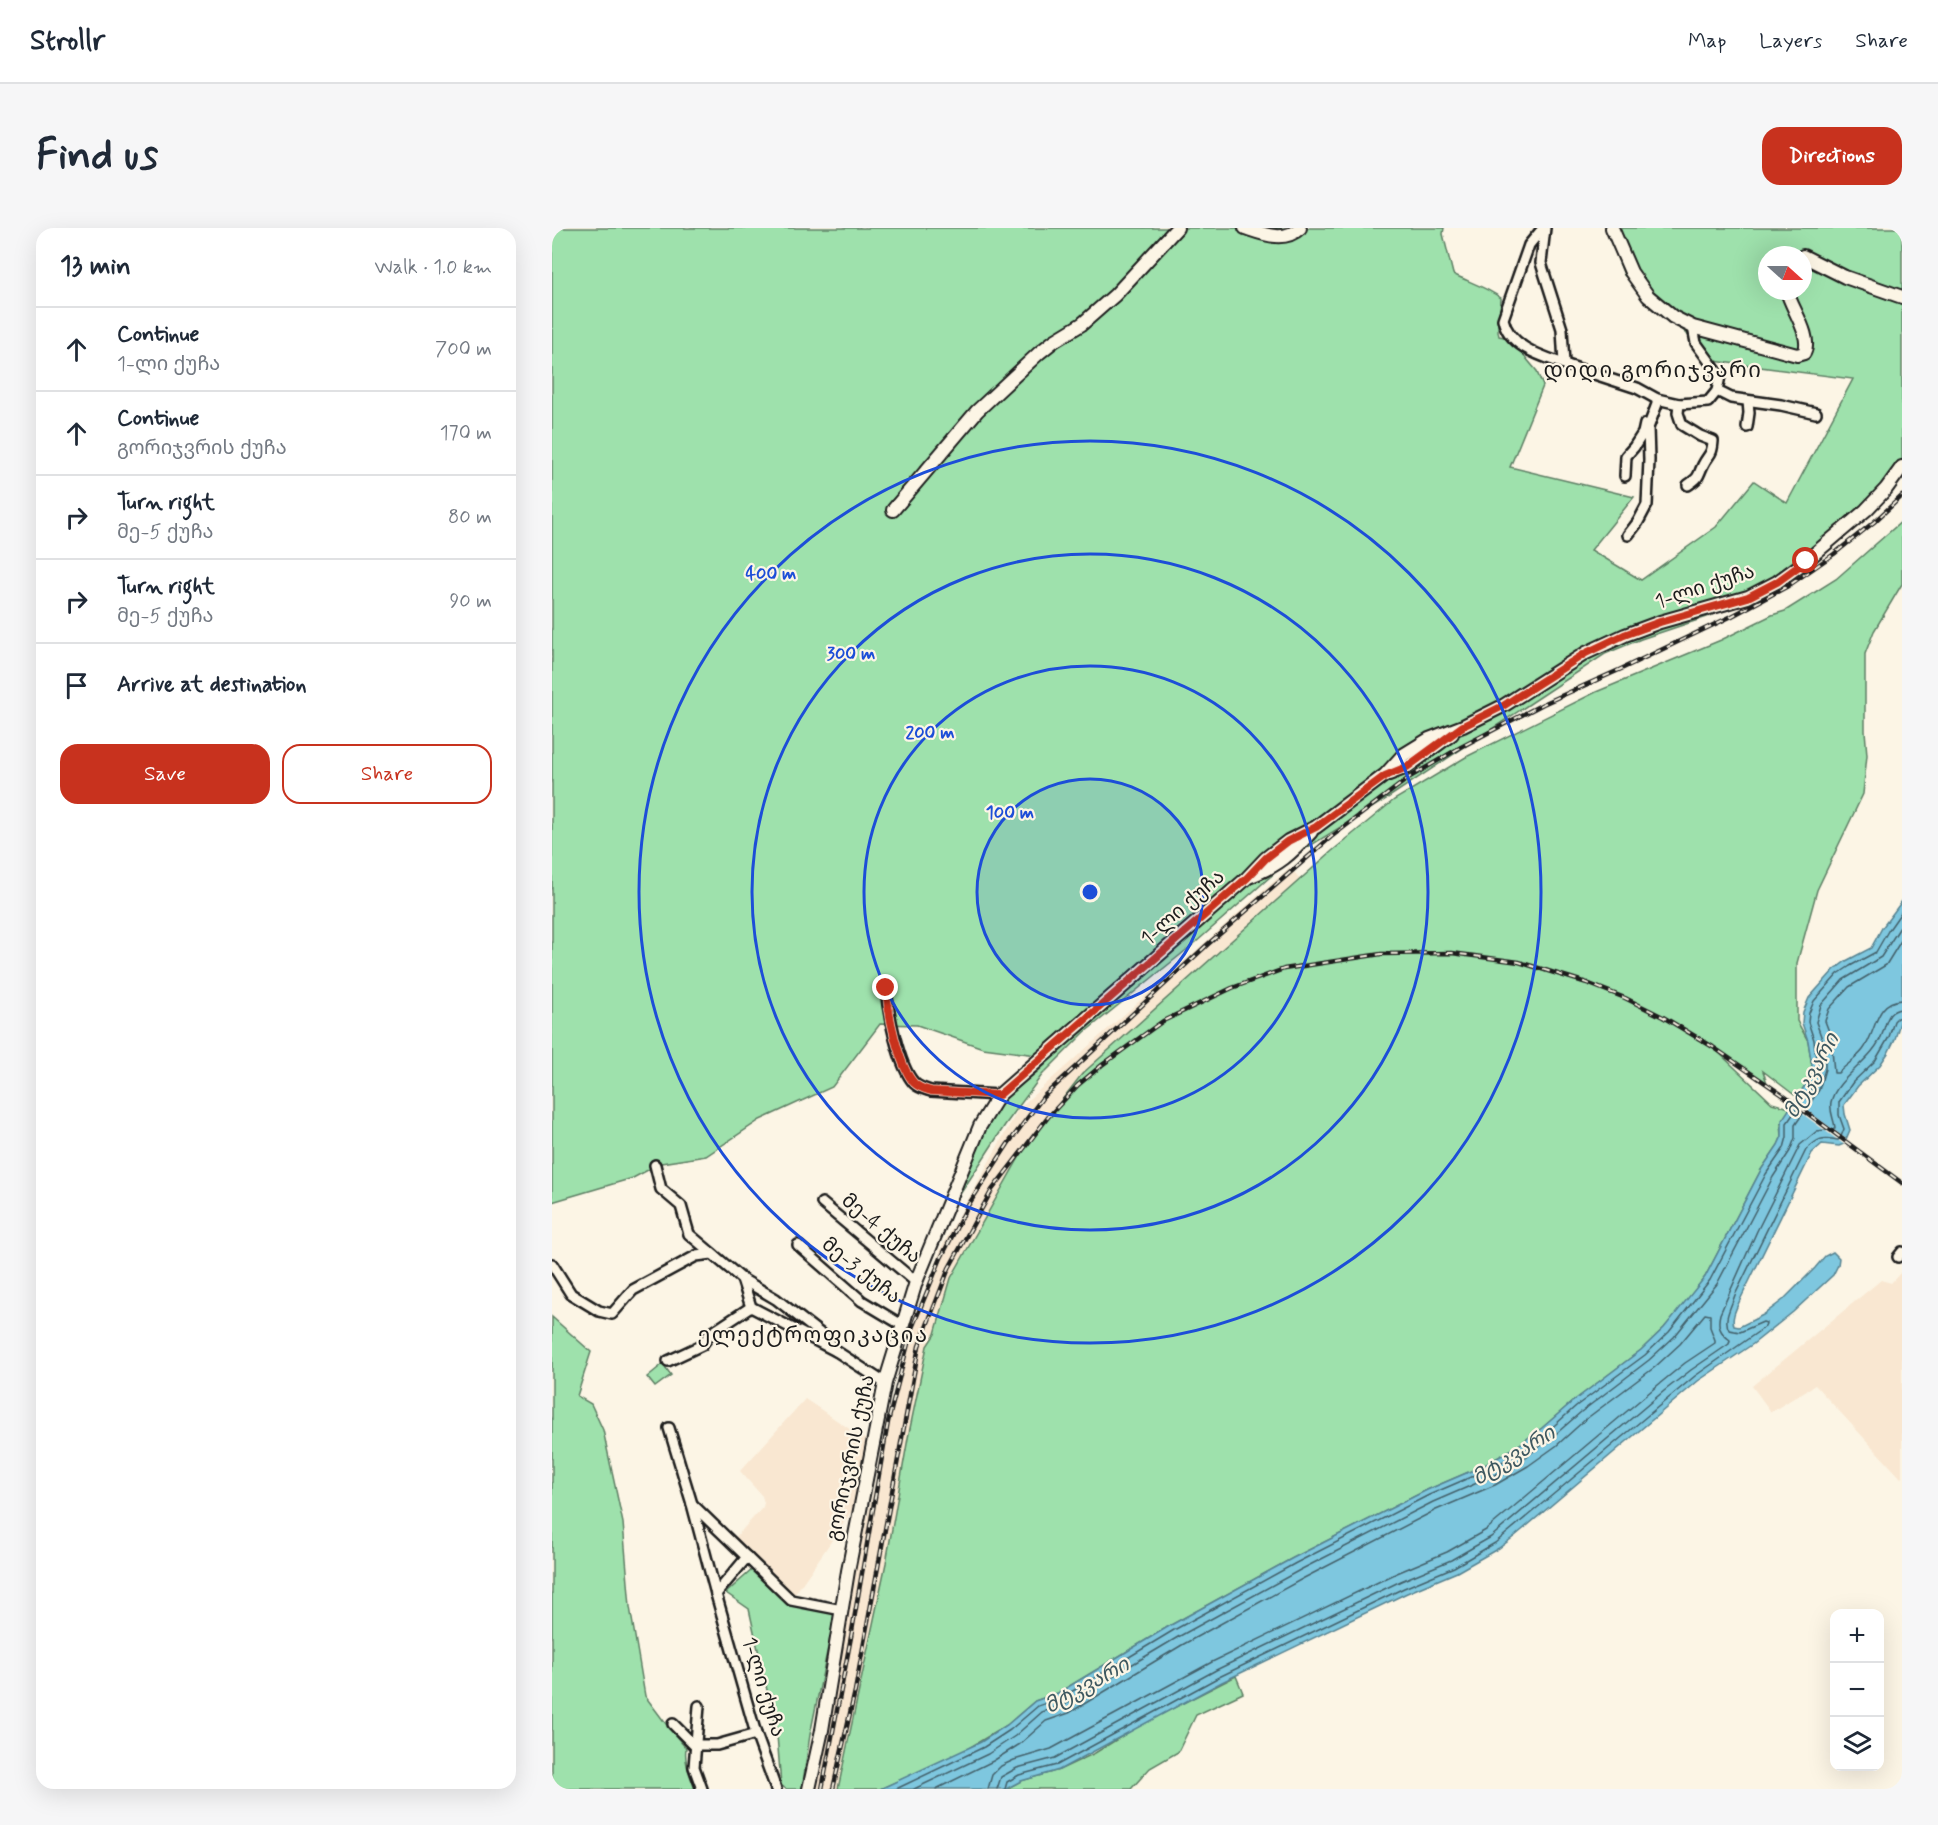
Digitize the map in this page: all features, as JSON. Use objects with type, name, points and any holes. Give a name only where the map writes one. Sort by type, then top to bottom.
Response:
[{"type":"main road","points":[[893,510],[977,411],[1038,353],[1082,324],[1115,295],[1177,228]]},
{"type":"main road","points":[[1245,228],[1271,237],[1284,236],[1300,228]]},
{"type":"main road","points":[[1612,228],[1631,272],[1648,296],[1673,317],[1693,327],[1797,355],[1804,353],[1807,348],[1806,339],[1791,300]]},
{"type":"main road","points":[[1812,261],[1845,277],[1902,297]]},
{"type":"main road","name":"1-ლი ქუჩა","points":[[1145,968],[1247,878],[1266,858],[1288,841],[1316,827],[1385,776],[1407,767],[1463,726],[1503,706],[1586,653],[1624,635],[1660,622],[1748,597],[1777,582],[1806,561],[1866,510],[1886,489],[1902,467]]},
{"type":"main road","name":"გორიჯვრის ქუჩა","points":[[809,1789],[822,1730],[874,1434],[885,1383],[916,1282],[980,1126],[999,1095],[1145,968]]},
{"type":"street","points":[[1544,228],[1541,263],[1562,329],[1564,364]]},
{"type":"street","points":[[1544,228],[1529,245],[1503,319],[1505,330],[1522,346],[1536,354],[1637,388],[1657,402],[1679,404],[1708,402],[1717,391],[1720,376],[1696,343],[1693,327]]},
{"type":"street","points":[[1717,391],[1731,398],[1781,405],[1815,413]]},
{"type":"street","points":[[1747,427],[1748,401]]},
{"type":"street","points":[[1625,476],[1626,456],[1634,447],[1657,402]]},
{"type":"street","points":[[1629,535],[1647,505],[1648,428],[1657,402]]},
{"type":"street","points":[[1679,404],[1678,412],[1682,425],[1713,441],[1713,451],[1703,465],[1699,477],[1688,485]]},
{"type":"street","points":[[886,988],[895,1038],[913,1082],[931,1091],[999,1095]]},
{"type":"street","points":[[655,1165],[661,1189],[681,1206],[689,1234],[742,1279],[776,1299],[826,1338],[836,1351]]},
{"type":"street","name":"მე-4 ქუჩა","points":[[822,1203],[916,1282]]},
{"type":"street","name":"მე-3 ქუჩა","points":[[798,1245],[862,1301],[902,1325]]},
{"type":"street","points":[[552,1264],[571,1294],[599,1311],[612,1314],[633,1290],[696,1256],[712,1254]]},
{"type":"street","points":[[742,1279],[750,1307],[836,1351],[885,1383]]},
{"type":"street","points":[[668,1361],[702,1345],[710,1334],[750,1307]]},
{"type":"street","name":"1-ლი ქუჩა","points":[[669,1428],[756,1734],[776,1789]]},
{"type":"street","points":[[692,1504],[790,1599],[842,1610]]},
{"type":"street","points":[[716,1594],[747,1557]]},
{"type":"street","points":[[699,1706],[694,1767],[702,1789]]},
{"type":"street","points":[[673,1724],[694,1745],[717,1746],[756,1734]]},
{"type":"shaded area","points":[[1290,867],[1300,879],[1180,986],[919,1407],[838,1789],[805,1789],[901,1370],[941,1248],[1019,1108]]},
{"type":"shaded area","points":[[1902,1271],[1901,1478],[1815,1385],[1771,1412],[1752,1386],[1881,1280],[1891,1283]]},
{"type":"shaded area","points":[[805,1399],[866,1440],[854,1508],[793,1597],[734,1539],[764,1503],[762,1496],[740,1471]]},
{"type":"green space","points":[[552,228],[1444,228],[1443,234],[1453,274],[1501,298],[1499,336],[1509,338],[1536,370],[1543,386],[1510,467],[1634,497],[1591,550],[1641,580],[1716,527],[1754,481],[1787,503],[1853,379],[1706,360],[1687,334],[1624,275],[1606,228],[1902,228],[1902,479],[1840,540],[1778,585],[1707,617],[1641,639],[1605,654],[1386,799],[1295,855],[1195,943],[1085,1032],[1042,1075],[1005,1125],[955,1202],[989,1121],[1010,1094],[1045,1065],[1037,1055],[983,1048],[917,1025],[880,1024],[832,1087],[760,1120],[706,1156],[661,1163],[633,1178],[552,1202]]},
{"type":"green space","points":[[1902,521],[1902,584],[1874,631],[1865,654],[1867,755],[1863,794],[1817,890],[1797,963],[1797,1021],[1808,1041],[1812,1066],[1806,1084],[1797,1097],[1763,1071],[1767,1083],[1716,1050],[1772,1103],[1790,1108],[1781,1124],[1782,1136],[1778,1145],[1761,1170],[1705,1277],[1683,1306],[1641,1350],[1572,1402],[1542,1428],[1485,1465],[1427,1490],[1293,1558],[1171,1625],[1058,1693],[1035,1701],[1007,1725],[959,1754],[880,1789],[838,1789],[886,1563],[927,1346],[935,1334],[951,1278],[1024,1149],[1082,1074],[1332,851],[1394,800],[1466,757],[1596,692],[1785,611],[1836,579]]},
{"type":"green space","points":[[552,1317],[591,1352],[577,1396],[591,1404],[603,1430],[623,1523],[630,1607],[645,1696],[686,1748],[689,1774],[695,1789],[552,1789]]},
{"type":"green space","points":[[663,1364],[671,1375],[655,1387],[647,1377]]},
{"type":"green space","points":[[753,1569],[789,1605],[835,1613],[810,1735],[802,1789],[786,1789],[781,1785],[777,1735],[749,1609],[726,1593]]},
{"type":"green space","points":[[1236,1676],[1243,1693],[1196,1715],[1178,1752],[1150,1768],[1131,1789],[1006,1789],[1021,1781],[1059,1770],[1095,1753],[1140,1725]]},
{"type":"water","name":"მტკვარი","points":[[1902,901],[1902,1016],[1895,1039],[1880,1065],[1858,1086],[1844,1105],[1850,1130],[1844,1144],[1839,1146],[1822,1144],[1812,1153],[1741,1298],[1733,1323],[1734,1326],[1739,1327],[1763,1315],[1783,1300],[1825,1256],[1833,1252],[1839,1258],[1833,1275],[1793,1312],[1753,1344],[1698,1381],[1515,1536],[1457,1572],[1407,1593],[1222,1682],[1059,1770],[1021,1781],[1006,1789],[880,1789],[981,1742],[1007,1725],[1035,1701],[1058,1693],[1171,1625],[1293,1558],[1427,1490],[1485,1465],[1542,1428],[1572,1402],[1641,1350],[1664,1328],[1705,1277],[1761,1170],[1778,1145],[1782,1136],[1782,1120],[1806,1084],[1812,1066],[1802,1023],[1803,1012],[1809,998],[1834,970],[1871,948],[1882,928]]},
{"type":"pier","points":[[1792,1099],[1849,1141],[1846,1146],[1789,1104]]},
{"type":"railway","points":[[822,1789],[888,1422],[912,1328],[941,1258],[967,1207],[1008,1144],[1043,1097],[1207,945],[1331,837],[1410,777],[1543,704],[1732,616],[1788,586],[1834,554],[1902,496]]},
{"type":"railway","points":[[833,1789],[855,1691],[919,1346],[949,1268],[992,1190],[1049,1116],[1078,1085],[1163,1021],[1232,988],[1284,969],[1381,954],[1452,953],[1519,962],[1587,983],[1625,998],[1663,1017],[1713,1047],[1784,1096],[1902,1183]]},
{"type":"district","name":"დიდი გორიჯვარი","points":[[1653,371]]},
{"type":"district","name":"ელექტროფიკაცია","points":[[813,1336]]},
{"type":"route","points":[[886,988],[895,1038],[913,1082],[931,1091],[999,1095],[1247,878],[1266,858],[1288,841],[1316,827],[1385,776],[1407,767],[1463,726],[1503,706],[1586,653],[1624,635],[1660,622],[1748,597],[1777,582],[1806,561]]}]
